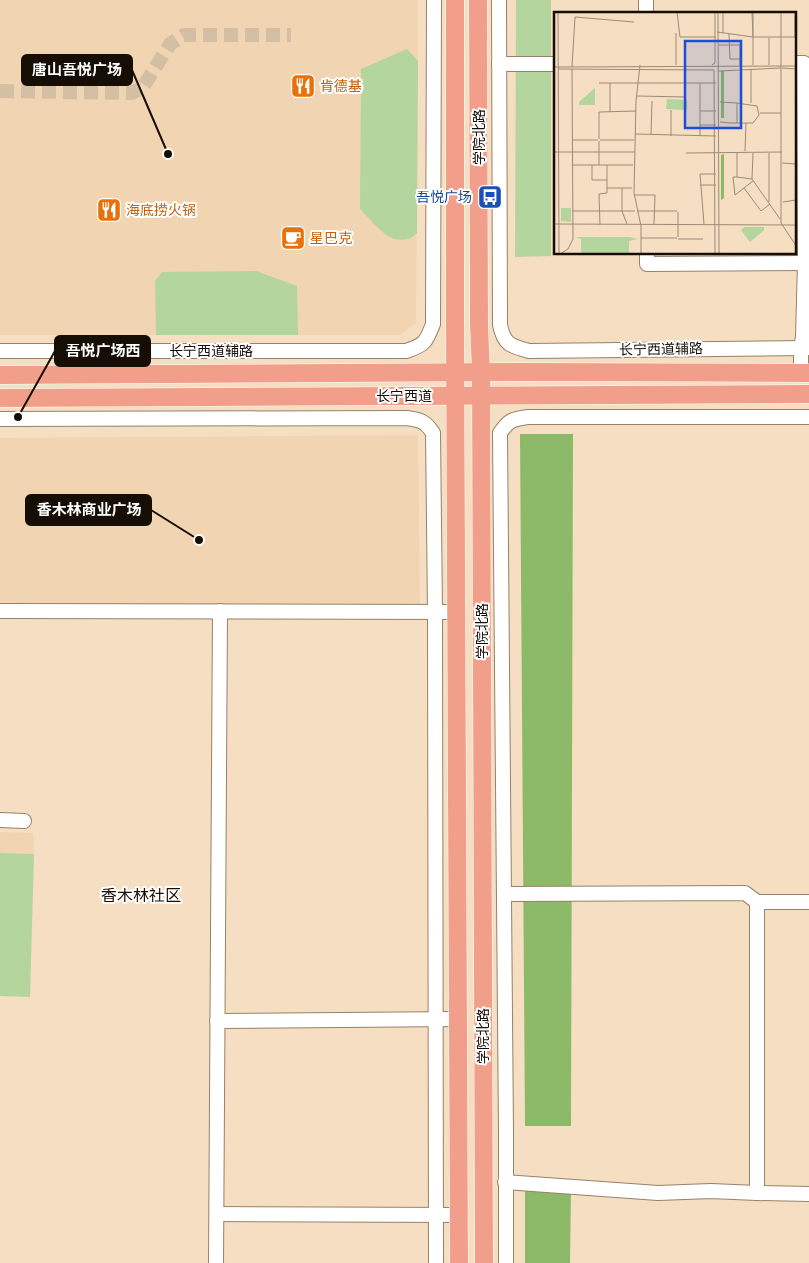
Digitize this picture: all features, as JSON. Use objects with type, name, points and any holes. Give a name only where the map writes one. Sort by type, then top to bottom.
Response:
[{"type":"main road","name":"学院北路","points":[[455,0],[459,1263]]},
{"type":"main road","name":"学院北路","points":[[478,0],[484,1263]]},
{"type":"main road","name":"长宁西道","points":[[0,375],[481,372],[805,373]]},
{"type":"main road","name":"长宁西道","points":[[0,398],[809,394]]},
{"type":"main road","points":[[458,1019],[483,1019]]},
{"type":"street","name":"长宁西道辅路","points":[[0,351],[406,351],[420,346],[427,339],[433,324],[434,0]]},
{"type":"street","points":[[499,0],[499,64],[554,64]]},
{"type":"street","points":[[796,63],[804,63],[805,263],[803,337],[805,373]]},
{"type":"street","name":"长宁西道辅路","points":[[499,64],[500,325],[502,336],[513,347],[529,351],[805,348]]},
{"type":"street","points":[[647,255],[647,264],[805,263]]},
{"type":"street","points":[[506,1263],[500,433],[507,423],[514,418],[528,417],[809,417]]},
{"type":"street","points":[[0,419],[407,418],[420,420],[427,424],[433,433],[437,1019],[436,1263]]},
{"type":"street","points":[[0,611],[456,612]]},
{"type":"street","points":[[216,1263],[220,611]]},
{"type":"street","points":[[0,820],[24,821]]},
{"type":"street","points":[[504,894],[745,894],[757,902],[809,902]]},
{"type":"street","points":[[757,902],[757,1193]]},
{"type":"street","points":[[218,1022],[458,1019]]},
{"type":"street","points":[[483,1019],[505,1019]]},
{"type":"street","points":[[505,1182],[658,1193],[711,1191],[809,1194]]},
{"type":"street","points":[[217,1214],[459,1215]]},
{"type":"shaded area","name":"吾悦广场","points":[[0,0],[418,0],[416,323],[400,335],[0,335]]},
{"type":"shaded area","points":[[418,435],[420,608],[0,609],[0,438]]},
{"type":"shaded area","points":[[0,832],[33,833],[34,854],[0,853]]},
{"type":"green space","points":[[516,0],[551,0],[551,256],[515,257]]},
{"type":"green space","points":[[407,49],[418,61],[417,233],[411,238],[399,240],[385,234],[360,209],[361,69]]},
{"type":"green space","points":[[256,271],[297,286],[298,335],[156,335],[155,281],[162,272]]},
{"type":"green space","points":[[520,434],[573,434],[571,1126],[525,1126]]},
{"type":"green space","points":[[0,853],[34,854],[30,997],[0,996]]},
{"type":"green space","points":[[525,1190],[571,1190],[570,1263],[525,1263]]},
{"type":"tunnel","points":[[0,91],[132,93],[143,87],[170,44],[184,35],[291,35]]},
{"type":"place","name":"肯德基","points":[[303,86]]},
{"type":"place","name":"唐山吾悦广场","points":[[168,154]]},
{"type":"place","name":"吾悦广场","points":[[490,197]]},
{"type":"place","name":"海底捞火锅","points":[[109,210]]},
{"type":"place","name":"星巴克","points":[[293,238]]},
{"type":"place","name":"吾悦广场西","points":[[18,417]]},
{"type":"place","name":"香木林商业广场","points":[[199,540]]},
{"type":"district","name":"香木林社区","points":[[141,895]]}]
